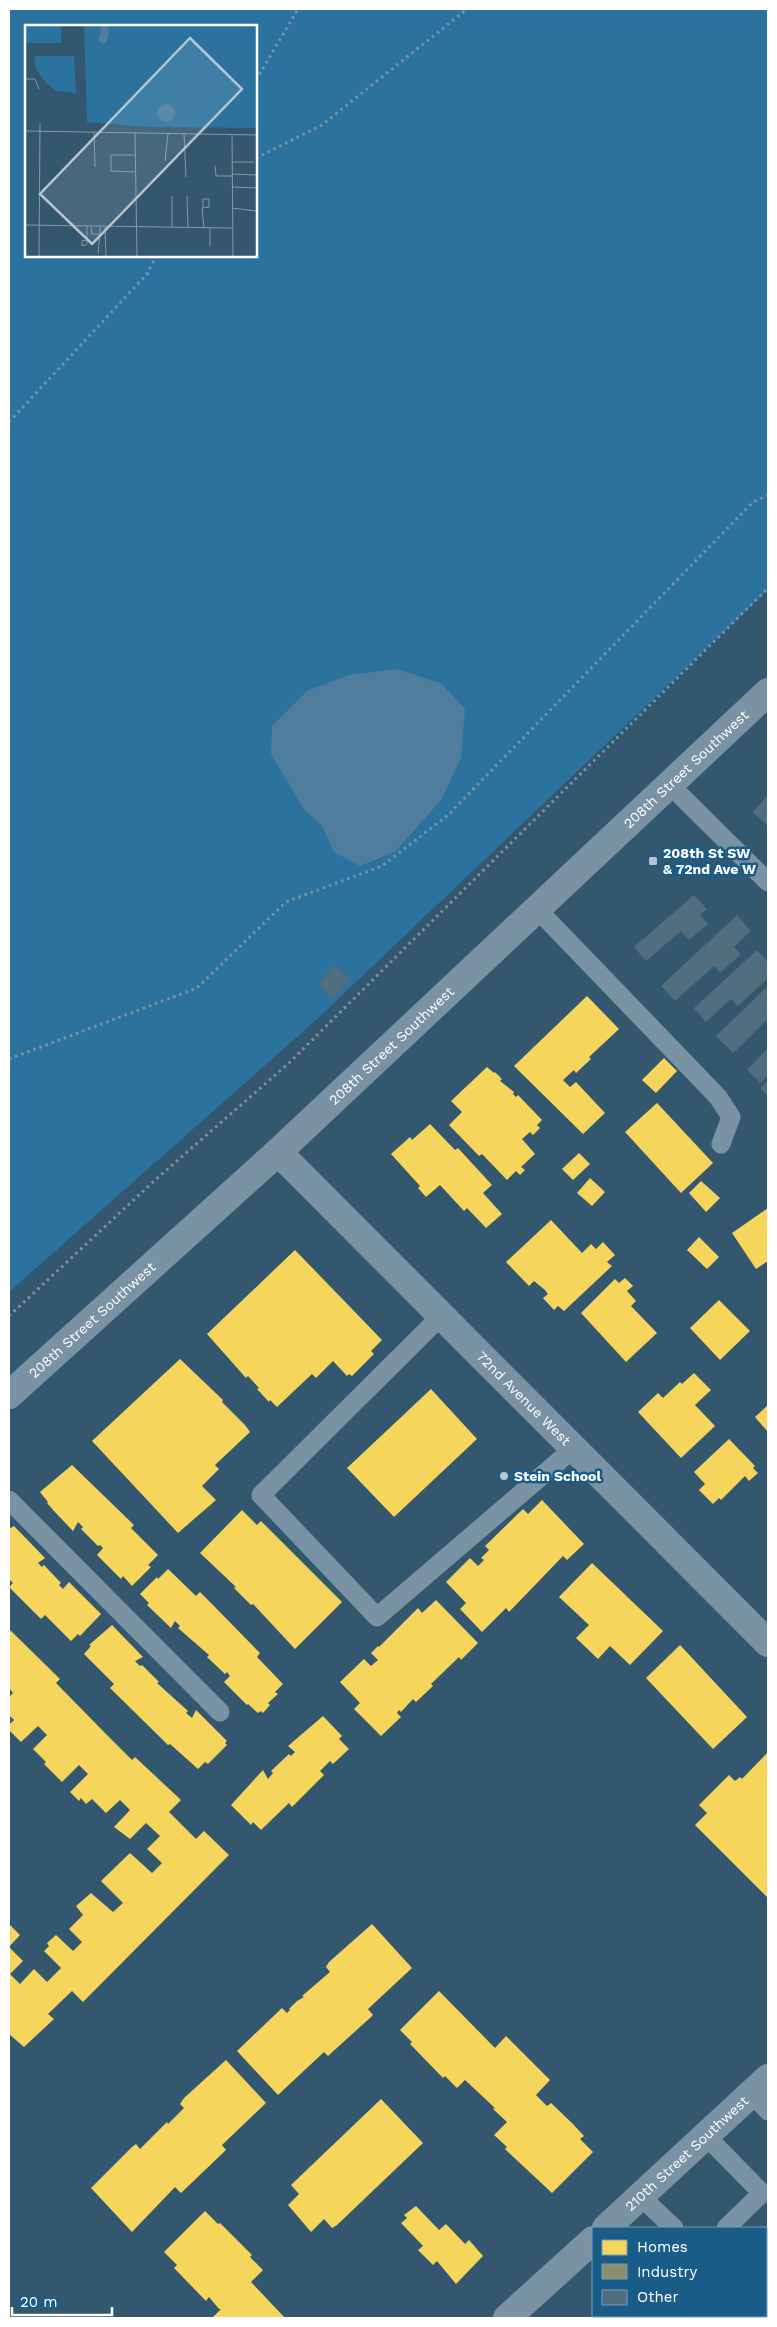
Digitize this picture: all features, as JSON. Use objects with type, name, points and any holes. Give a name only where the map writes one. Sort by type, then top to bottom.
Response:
[{"type":"street","name":"208th Street Southwest","points":[[9,1395],[278,1152],[768,692]]},
{"type":"street","name":"72nd Avenue West","points":[[278,1152],[768,1643]]},
{"type":"street","name":"210th Street Southwest","points":[[608,2227],[706,2136],[763,2094]]},
{"type":"street","name":"210th Street Southwest","points":[[507,2318],[592,2242]]},
{"type":"lane","points":[[670,785],[768,882]]},
{"type":"lane","points":[[537,909],[718,1097],[730,1117],[721,1144]]},
{"type":"lane","points":[[441,1316],[261,1495],[377,1617],[573,1449]]},
{"type":"lane","points":[[9,1500],[220,1712]]},
{"type":"lane","points":[[706,2136],[765,2196],[727,2227]]},
{"type":"lane","points":[[641,2197],[673,2227]]},
{"type":"path","points":[[258,77],[298,9]]},
{"type":"path","points":[[258,157],[322,125],[467,9]]},
{"type":"path","points":[[9,422],[147,274],[155,258]]},
{"type":"path","points":[[9,1059],[197,988],[286,902],[382,866],[448,815],[753,502],[768,495]]},
{"type":"path","points":[[9,1316],[154,1181],[289,1063],[768,588]]},
{"type":"shaded area","points":[[9,9],[768,9],[768,590],[315,1021],[9,1292]]},
{"type":"shaded area","points":[[398,669],[442,684],[465,709],[461,758],[441,800],[396,851],[360,866],[334,852],[322,826],[303,808],[271,754],[272,726],[307,691],[349,675]]},
{"type":"building: Homes","points":[[587,996],[619,1029],[589,1057],[591,1059],[576,1073],[574,1070],[563,1080],[570,1087],[576,1082],[605,1113],[583,1134],[514,1066]]},
{"type":"building: Homes","points":[[664,1058],[677,1071],[656,1093],[642,1080]]},
{"type":"building: Homes","points":[[487,1067],[495,1072],[502,1079],[500,1081],[514,1092],[513,1094],[516,1097],[518,1095],[542,1120],[537,1125],[540,1128],[533,1135],[530,1132],[522,1139],[535,1154],[521,1167],[525,1170],[520,1175],[516,1171],[507,1180],[482,1154],[479,1156],[449,1125],[462,1112],[451,1101]]},
{"type":"building: Homes","points":[[657,1103],[713,1163],[681,1193],[625,1132]]},
{"type":"building: Homes","points":[[430,1124],[455,1150],[458,1148],[492,1185],[483,1193],[502,1214],[486,1228],[467,1208],[464,1211],[440,1185],[426,1197],[418,1188],[420,1186],[391,1154],[410,1137],[412,1140]]},
{"type":"building: Homes","points":[[579,1153],[590,1164],[573,1180],[562,1169]]},
{"type":"building: Homes","points":[[590,1178],[605,1192],[592,1206],[577,1193]]},
{"type":"building: Homes","points":[[701,1181],[720,1198],[706,1212],[689,1193]]},
{"type":"building: Homes","points":[[768,1208],[768,1261],[756,1269],[732,1233]]},
{"type":"building: Homes","points":[[551,1220],[582,1253],[591,1244],[596,1249],[603,1242],[615,1255],[607,1262],[612,1266],[564,1311],[558,1306],[554,1310],[543,1298],[548,1294],[545,1290],[534,1281],[529,1286],[506,1262]]},
{"type":"building: Homes","points":[[699,1237],[719,1257],[707,1269],[687,1250]]},
{"type":"building: Homes","points":[[295,1250],[382,1340],[371,1351],[374,1354],[352,1376],[349,1374],[347,1376],[333,1361],[316,1378],[312,1374],[277,1407],[270,1400],[269,1402],[257,1389],[259,1388],[248,1376],[246,1378],[207,1334]]},
{"type":"building: Homes","points":[[625,1278],[633,1286],[627,1291],[636,1301],[631,1306],[657,1333],[626,1362],[581,1313],[615,1279],[619,1283]]},
{"type":"building: Homes","points":[[719,1300],[750,1331],[720,1360],[690,1328]]},
{"type":"building: Homes","points":[[180,1359],[223,1400],[222,1402],[250,1432],[215,1465],[219,1469],[202,1486],[216,1500],[178,1533],[92,1441]]},
{"type":"building: Homes","points":[[694,1373],[711,1390],[695,1405],[715,1426],[681,1458],[638,1412],[658,1393],[663,1398],[680,1382],[682,1384]]},
{"type":"building: Homes","points":[[431,1389],[477,1439],[394,1517],[347,1468]]},
{"type":"building: Homes","points":[[768,1405],[768,1432],[755,1417]]},
{"type":"building: Homes","points":[[729,1439],[755,1466],[753,1468],[758,1473],[749,1481],[745,1476],[721,1500],[719,1498],[713,1504],[699,1490],[705,1484],[694,1472]]},
{"type":"building: Homes","points":[[72,1465],[134,1525],[131,1528],[158,1555],[148,1565],[151,1567],[132,1586],[123,1576],[121,1579],[97,1555],[103,1548],[100,1545],[98,1546],[81,1529],[83,1527],[78,1522],[73,1531],[47,1503],[40,1492]]},
{"type":"building: Homes","points":[[542,1500],[584,1544],[567,1560],[563,1556],[509,1612],[506,1608],[482,1632],[460,1609],[466,1603],[446,1582],[470,1558],[478,1566],[484,1560],[481,1558],[489,1550],[485,1546],[523,1509],[528,1514]]},
{"type":"building: Homes","points":[[242,1510],[257,1525],[261,1521],[342,1602],[295,1649],[253,1604],[251,1605],[234,1588],[236,1587],[200,1553]]},
{"type":"building: Homes","points":[[14,1526],[45,1558],[38,1563],[42,1567],[44,1565],[61,1583],[59,1585],[63,1589],[69,1582],[101,1614],[80,1636],[78,1634],[71,1641],[45,1615],[41,1619],[9,1587],[13,1583],[9,1579],[9,1529]]},
{"type":"building: Homes","points":[[592,1563],[663,1631],[630,1665],[610,1646],[598,1659],[576,1638],[589,1625],[559,1597]]},
{"type":"building: Homes","points":[[168,1569],[196,1596],[200,1592],[260,1653],[257,1657],[283,1684],[275,1692],[278,1694],[268,1703],[270,1705],[263,1713],[261,1711],[258,1713],[247,1705],[224,1682],[230,1676],[227,1672],[225,1674],[207,1657],[209,1655],[178,1628],[180,1626],[175,1621],[171,1628],[147,1605],[149,1603],[140,1594]]},
{"type":"building: Homes","points":[[436,1600],[478,1643],[461,1660],[459,1657],[431,1684],[433,1686],[416,1702],[413,1699],[401,1712],[399,1710],[397,1713],[401,1717],[381,1736],[354,1709],[360,1703],[340,1682],[364,1659],[371,1666],[378,1660],[371,1653],[418,1608],[422,1613]]},
{"type":"building: Homes","points":[[112,1625],[143,1657],[135,1661],[140,1666],[142,1665],[159,1682],[157,1683],[188,1711],[186,1713],[192,1718],[196,1710],[227,1741],[225,1743],[227,1745],[208,1764],[205,1762],[198,1769],[170,1744],[168,1745],[110,1688],[114,1684],[84,1654],[91,1646],[89,1645]]},
{"type":"building: Homes","points":[[9,1629],[60,1679],[56,1683],[132,1760],[135,1757],[181,1800],[169,1812],[196,1839],[204,1831],[229,1855],[83,2002],[72,1991],[48,2014],[54,2019],[24,2047],[9,2034],[9,1947],[23,1961],[10,1974],[20,1984],[34,1969],[47,1982],[61,1968],[44,1951],[49,1946],[47,1943],[56,1935],[73,1951],[82,1942],[69,1929],[83,1915],[76,1906],[91,1893],[113,1912],[123,1903],[101,1881],[130,1853],[152,1873],[162,1863],[147,1849],[160,1836],[146,1823],[130,1839],[114,1827],[130,1810],[120,1800],[106,1813],[92,1799],[86,1804],[81,1798],[79,1801],[70,1792],[88,1774],[79,1765],[62,1782],[44,1764],[46,1762],[33,1749],[47,1735],[38,1726],[21,1742],[9,1730],[9,1725],[14,1720],[9,1715],[9,1697],[13,1693],[9,1688]]},
{"type":"building: Homes","points":[[680,1645],[747,1717],[713,1749],[646,1678]]},
{"type":"building: Homes","points":[[323,1716],[342,1736],[339,1739],[349,1749],[333,1764],[330,1761],[320,1771],[324,1775],[292,1807],[289,1803],[261,1830],[253,1822],[251,1825],[231,1805],[263,1770],[268,1779],[273,1773],[271,1771],[289,1754],[291,1756],[295,1752],[288,1746]]},
{"type":"building: Homes","points":[[768,1752],[768,1898],[695,1825],[707,1813],[699,1805],[729,1775],[735,1781],[740,1777],[742,1779]]},
{"type":"building: Homes","points":[[9,1924],[20,1935],[9,1947]]},
{"type":"building: Homes","points":[[372,1924],[412,1968],[368,2009],[373,2015],[371,2017],[328,2056],[324,2052],[278,2095],[237,2051],[282,2008],[287,2013],[297,2001],[304,1997],[302,1996],[330,1972],[326,1967],[329,1962]]},
{"type":"building: Homes","points":[[439,1991],[495,2048],[506,2036],[550,2080],[536,2095],[547,2106],[551,2103],[573,2124],[584,2136],[580,2139],[593,2152],[552,2193],[505,2149],[507,2147],[494,2135],[507,2122],[493,2109],[495,2108],[465,2080],[457,2088],[445,2076],[443,2078],[410,2044],[412,2042],[400,2030]]},
{"type":"building: Homes","points":[[226,2060],[266,2103],[222,2145],[226,2150],[181,2193],[175,2187],[132,2232],[91,2188],[132,2147],[136,2144],[140,2149],[167,2122],[168,2124],[184,2108],[180,2104],[184,2098]]},
{"type":"building: Homes","points":[[381,2099],[423,2143],[337,2225],[332,2228],[324,2219],[311,2232],[288,2205],[299,2194],[291,2185]]},
{"type":"building: Homes","points":[[416,2206],[439,2230],[446,2224],[465,2244],[469,2240],[483,2256],[456,2284],[437,2261],[433,2265],[418,2250],[423,2246],[401,2223],[407,2218],[404,2215]]},
{"type":"building: Homes","points":[[205,2211],[252,2255],[250,2257],[263,2270],[251,2282],[285,2318],[212,2318],[221,2309],[209,2297],[206,2301],[174,2268],[177,2265],[164,2252]]},
{"type":"building: Industry","points":[[670,2317],[671,2318],[623,2318]]},
{"type":"building: Other","points":[[768,795],[768,826],[753,812]]},
{"type":"building: Other","points":[[694,895],[707,909],[700,915],[708,924],[689,940],[681,931],[646,961],[634,947]]},
{"type":"building: Other","points":[[737,915],[751,931],[734,947],[741,954],[720,973],[714,966],[675,1001],[661,986]]},
{"type":"building: Other","points":[[757,950],[768,962],[768,978],[738,1006],[731,999],[706,1022],[694,1008]]},
{"type":"building: Other","points":[[335,965],[351,980],[333,999],[317,984]]},
{"type":"building: Other","points":[[768,986],[768,1019],[733,1053],[716,1036]]},
{"type":"building: Other","points":[[768,1048],[768,1075],[761,1083],[747,1070]]},
{"type":"building: Other","points":[[768,1080],[768,1096],[760,1088]]},
{"type":"place","name":"208th St SW & 72nd Ave W","points":[[653,861]]},
{"type":"place","name":"Stein School","points":[[504,1476]]}]
